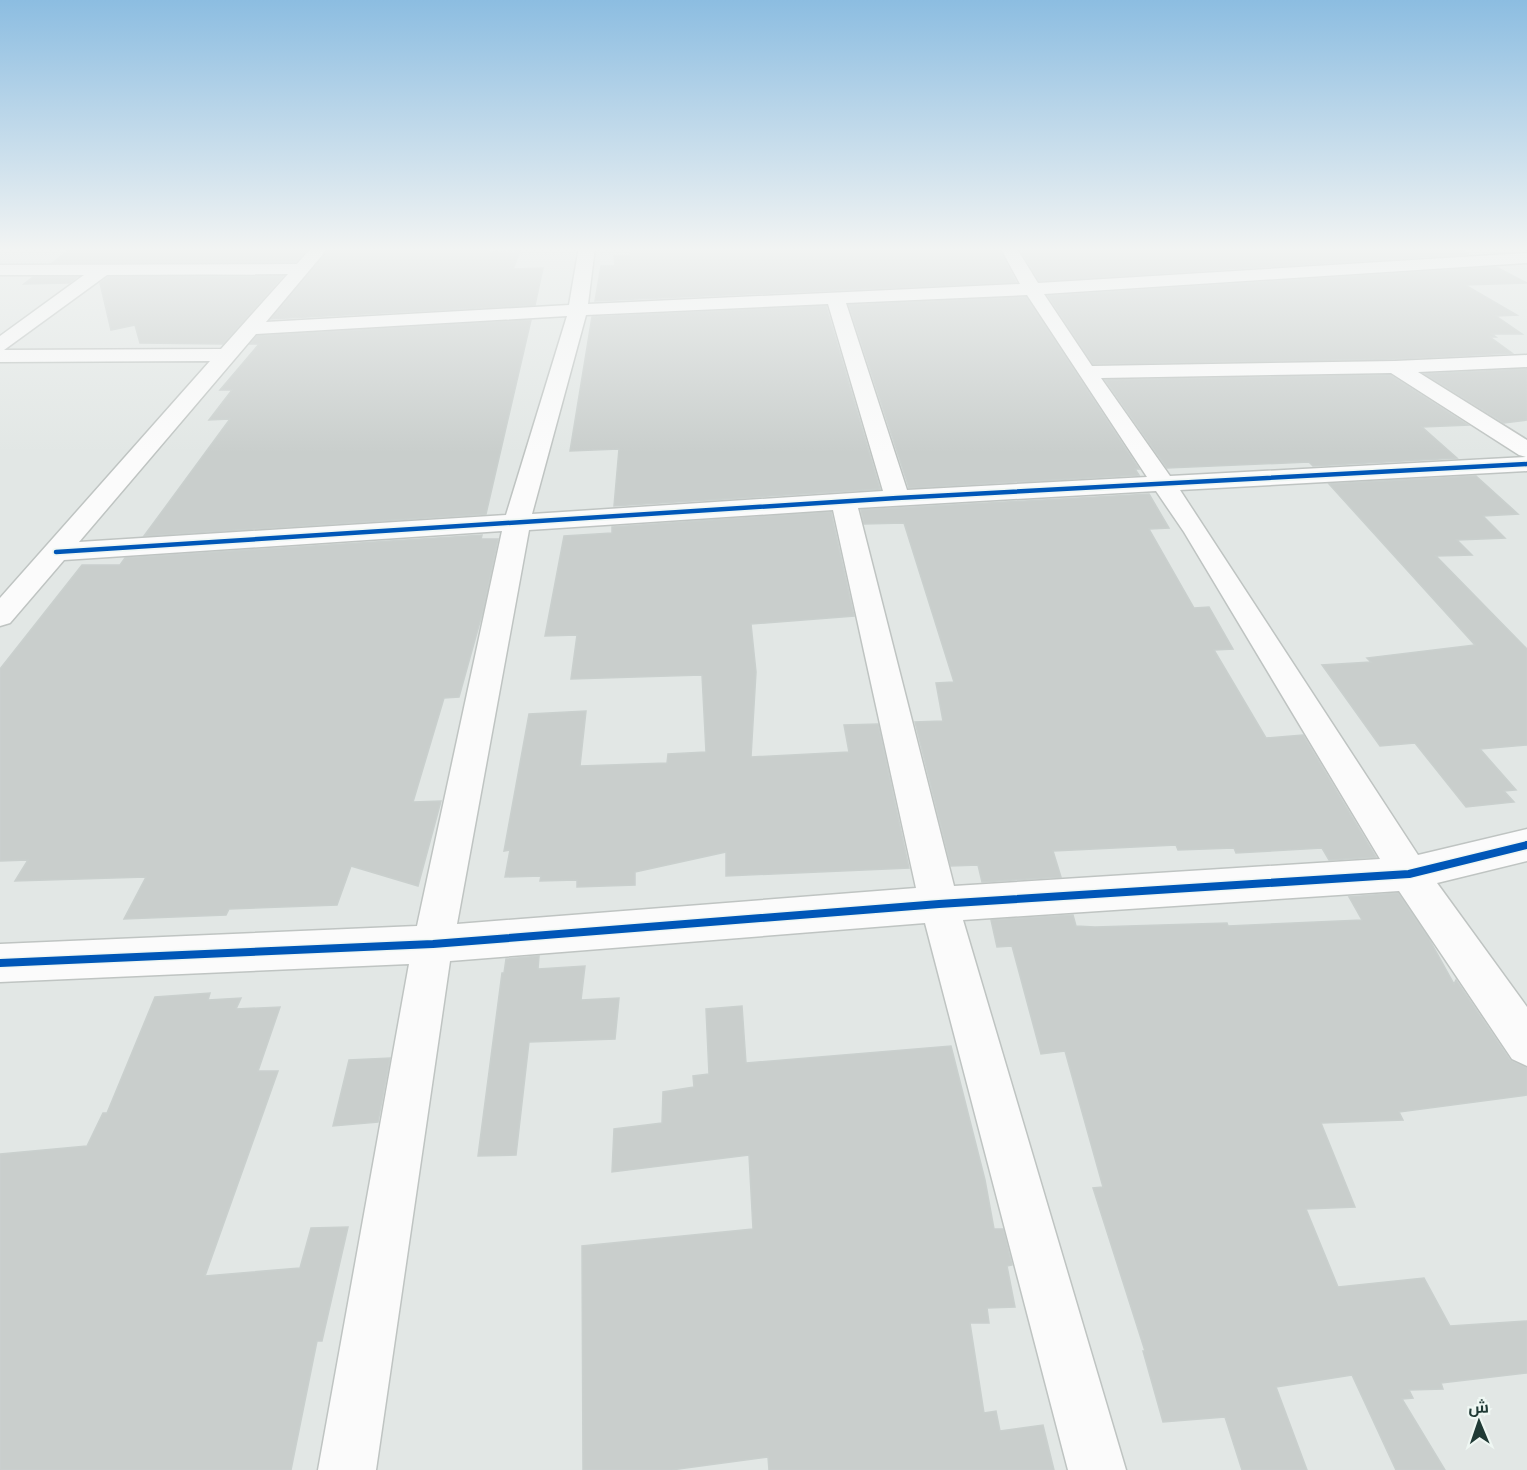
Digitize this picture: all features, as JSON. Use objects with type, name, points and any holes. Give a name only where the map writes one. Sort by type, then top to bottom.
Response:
[{"type":"street","points":[[0,345],[40,316]]},
{"type":"street","points":[[0,616],[260,316]]},
{"type":"street","points":[[248,329],[481,316]]},
{"type":"street","points":[[347,1470],[433,944],[517,522],[576,316]]},
{"type":"street","points":[[841,316],[897,498]]},
{"type":"street","points":[[1049,316],[1197,532],[1409,874],[1527,1044]]},
{"type":"street","points":[[0,356],[226,355]]},
{"type":"street","points":[[1086,372],[1395,367],[1527,361]]},
{"type":"street","points":[[1395,367],[1527,450]]},
{"type":"street","points":[[56,552],[897,498],[1527,464]]},
{"type":"street","points":[[844,502],[939,904],[1097,1470]]},
{"type":"street","points":[[0,963],[433,944],[939,904],[1409,874],[1527,845]]},
{"type":"building","points":[[108,316],[248,316],[223,344],[140,343],[135,325],[111,330]]},
{"type":"building","points":[[274,316],[335,316],[271,319]]},
{"type":"building","points":[[829,316],[880,489],[614,506],[619,449],[570,451],[592,317]]},
{"type":"building","points":[[852,316],[1038,316],[1139,469],[1135,469],[1139,475],[909,488]]},
{"type":"building","points":[[1061,316],[1504,316],[1496,316],[1522,334],[1492,334],[1496,337],[1490,337],[1512,353],[1395,359],[1093,364]]},
{"type":"building","points":[[531,320],[486,514],[144,536],[230,419],[209,420],[232,390],[220,390],[259,344],[250,344],[257,336]]},
{"type":"building","points":[[1527,369],[1527,420],[1504,423],[1425,374]]},
{"type":"building","points":[[1390,375],[1468,425],[1422,427],[1457,458],[1313,466],[1309,462],[1167,468],[1105,380]]},
{"type":"building","points":[[1476,476],[1518,514],[1483,516],[1505,538],[1457,540],[1472,555],[1436,556],[1527,649],[1527,745],[1480,749],[1516,790],[1504,791],[1514,802],[1466,807],[1415,743],[1380,746],[1322,665],[1371,662],[1367,658],[1475,645],[1329,484]]},
{"type":"building","points":[[1149,494],[1169,528],[1149,529],[1194,608],[1209,607],[1233,649],[1214,650],[1266,738],[1303,735],[1376,857],[1329,860],[1322,848],[1236,853],[1234,848],[1178,850],[1176,845],[1053,851],[1061,877],[982,882],[978,865],[951,866],[915,722],[943,721],[936,683],[954,682],[904,523],[864,524],[861,510]]},
{"type":"building","points":[[831,512],[854,616],[751,624],[756,672],[751,757],[849,752],[844,725],[878,724],[909,868],[726,876],[726,852],[635,872],[635,885],[577,887],[577,880],[540,881],[541,876],[505,877],[510,850],[504,851],[529,714],[586,711],[580,766],[667,763],[668,754],[706,752],[702,675],[571,679],[577,635],[545,636],[564,536],[612,533],[612,527]]},
{"type":"building","points":[[482,535],[481,539],[498,539],[483,611],[459,697],[444,698],[413,802],[441,801],[418,886],[351,866],[337,905],[229,909],[226,915],[124,919],[146,877],[15,881],[28,860],[0,861],[0,669],[82,565],[120,565],[125,558]]},
{"type":"building","points":[[1398,893],[1429,939],[1454,984],[1456,980],[1510,1060],[1527,1068],[1527,1095],[1399,1112],[1403,1120],[1321,1123],[1355,1207],[1306,1209],[1338,1287],[1424,1278],[1450,1326],[1527,1321],[1527,1373],[1441,1383],[1443,1389],[1409,1390],[1413,1398],[1402,1399],[1445,1470],[1396,1470],[1352,1375],[1276,1387],[1307,1470],[1242,1470],[1225,1417],[1163,1422],[1143,1351],[1145,1351],[1093,1188],[1103,1187],[1065,1051],[1041,1054],[1012,946],[997,947],[991,920],[1073,915],[1076,926],[1095,927],[1227,923],[1228,926],[1362,920],[1349,897]]},
{"type":"building","points":[[539,956],[538,969],[585,966],[581,1000],[619,998],[615,1039],[529,1042],[516,1155],[478,1156],[502,973],[504,973],[506,959]]},
{"type":"building","points":[[210,993],[208,1000],[241,998],[236,1009],[280,1007],[258,1071],[278,1071],[205,1276],[300,1268],[311,1228],[348,1227],[322,1341],[317,1341],[291,1470],[0,1470],[0,1154],[87,1146],[103,1113],[107,1113],[155,997]]},
{"type":"building","points":[[742,1006],[746,1063],[951,1046],[985,1180],[994,1229],[1003,1229],[1012,1265],[1007,1266],[1015,1307],[987,1308],[989,1323],[970,1323],[984,1413],[996,1411],[1000,1431],[1043,1425],[1054,1470],[769,1470],[768,1457],[671,1470],[583,1470],[582,1246],[753,1229],[749,1155],[612,1172],[614,1129],[662,1123],[663,1092],[694,1087],[693,1076],[709,1074],[706,1009]]},
{"type":"building","points":[[390,1058],[378,1122],[333,1126],[349,1060]]},
{"type":"cycle path","points":[[56,552],[897,498],[1527,464]]},
{"type":"cycle path","points":[[0,963],[433,944],[939,904],[1409,874],[1527,845]]}]
